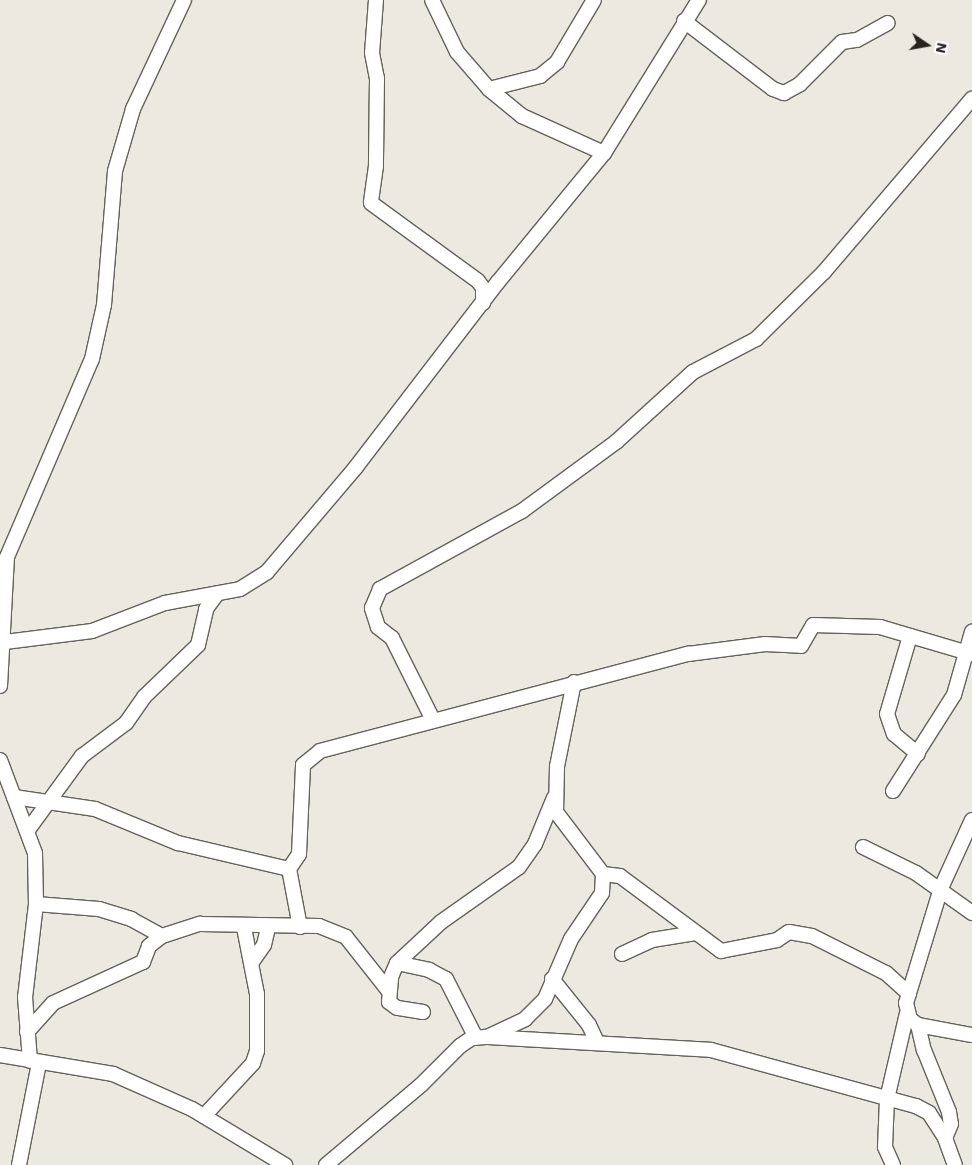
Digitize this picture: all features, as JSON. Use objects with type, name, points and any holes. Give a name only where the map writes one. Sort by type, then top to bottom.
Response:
[{"type":"street","points":[[0,686],[6,642],[7,557],[92,359],[104,305],[115,170],[133,109],[184,0]]},
{"type":"street","points":[[376,0],[372,53],[377,78],[376,166],[371,203],[478,281],[483,288],[483,303]]},
{"type":"street","points":[[432,0],[457,52],[489,89],[522,116],[604,153]]},
{"type":"street","points":[[489,89],[540,76],[557,62],[594,0]]},
{"type":"street","points":[[6,642],[92,631],[165,603],[240,589],[267,572],[356,467],[483,303],[604,153],[653,79],[684,21],[699,0]]},
{"type":"street","points":[[684,21],[773,89],[784,93],[800,84],[842,42],[857,40],[888,23]]},
{"type":"street","points":[[433,720],[392,638],[378,627],[372,608],[380,589],[522,511],[616,442],[693,372],[756,339],[824,272],[972,99]]},
{"type":"street","points":[[28,830],[82,756],[126,723],[144,697],[198,645],[206,609],[217,594]]},
{"type":"street","points":[[300,927],[289,869],[299,854],[300,776],[308,757],[433,720],[458,717],[574,682],[688,654],[764,644],[801,646],[813,624],[862,624],[910,636],[968,654]]},
{"type":"street","points":[[893,791],[954,695],[968,654],[972,632]]},
{"type":"street","points":[[910,636],[887,714],[894,734],[918,754]]},
{"type":"street","points":[[326,1165],[420,1085],[460,1046],[525,1020],[545,999],[552,979],[571,939],[602,893],[603,874],[566,830],[556,812],[555,796],[574,682]]},
{"type":"street","points":[[0,760],[28,830],[35,853],[36,904],[25,998],[26,1032],[34,1062],[19,1165]]},
{"type":"street","points":[[423,1012],[397,1008],[389,1002],[388,990],[397,963],[441,922],[519,867],[535,844],[555,796]]},
{"type":"street","points":[[14,797],[49,799],[108,813],[178,842],[289,869]]},
{"type":"street","points":[[893,1165],[885,1147],[887,1099],[907,1012],[909,994],[940,893],[972,820]]},
{"type":"street","points":[[863,847],[916,873],[940,893],[972,913]]},
{"type":"street","points":[[603,874],[620,876],[695,934],[728,952],[777,940],[789,932],[812,936],[886,973],[909,994]]},
{"type":"street","points":[[36,904],[99,909],[131,919],[162,936]]},
{"type":"street","points":[[26,1032],[53,1003],[143,962],[149,946],[162,936],[200,924],[244,928],[318,926],[346,937],[388,990]]},
{"type":"street","points":[[252,962],[264,945],[268,927]]},
{"type":"street","points":[[204,1116],[253,1063],[257,1050],[252,962],[244,928]]},
{"type":"street","points":[[622,954],[652,940],[695,934]]},
{"type":"street","points":[[397,963],[429,970],[446,979],[481,1037]]},
{"type":"street","points":[[552,979],[589,1025],[597,1042]]},
{"type":"street","points":[[907,1012],[918,1025],[924,1050],[949,1112],[951,1124],[945,1138]]},
{"type":"street","points":[[918,1025],[972,1035]]},
{"type":"street","points":[[481,1037],[597,1042],[711,1050],[887,1099],[929,1113],[945,1138],[955,1165]]},
{"type":"street","points":[[0,1055],[113,1074],[204,1116],[285,1165]]}]
